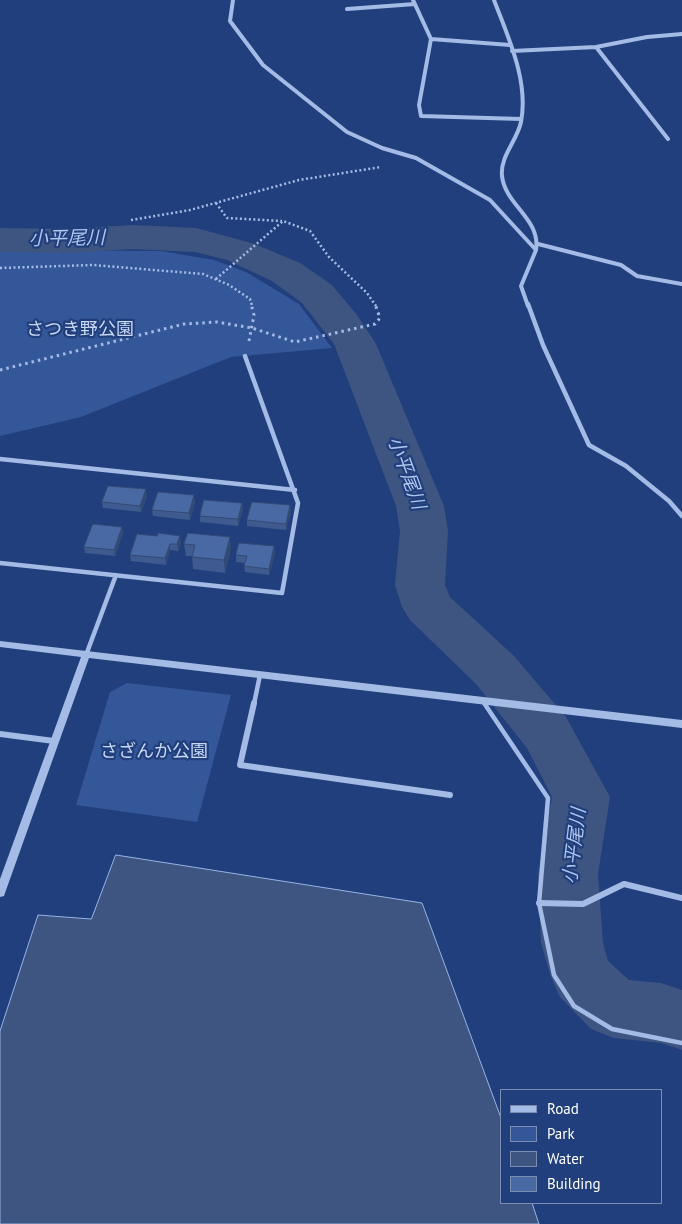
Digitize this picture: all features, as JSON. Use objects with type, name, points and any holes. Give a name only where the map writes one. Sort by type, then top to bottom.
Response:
[{"type":"street","points":[[233,0],[230,21],[263,65],[347,132],[382,148],[416,158],[490,200],[536,250]]},
{"type":"street","points":[[413,0],[431,39],[419,105],[421,116],[521,119]]},
{"type":"street","points":[[494,0],[512,51],[522,95],[521,119],[503,164],[502,177],[507,194],[535,232],[538,244],[521,286],[543,345],[590,445],[626,466],[669,501],[682,516]]},
{"type":"street","points":[[347,9],[415,4]]},
{"type":"street","points":[[512,51],[596,47],[647,37],[682,34]]},
{"type":"street","points":[[431,39],[510,45]]},
{"type":"street","points":[[596,47],[668,139]]},
{"type":"street","points":[[538,244],[621,265],[637,276],[682,284]]},
{"type":"street","points":[[0,563],[282,594],[298,503],[295,490],[245,356]]},
{"type":"street","points":[[0,459],[295,490]]},
{"type":"street","points":[[0,893],[2,882],[116,575]]},
{"type":"street","points":[[0,644],[682,724]]},
{"type":"street","points":[[260,675],[240,765],[450,795]]},
{"type":"street","points":[[0,734],[54,741]]},
{"type":"street","points":[[538,903],[583,904],[624,884],[682,898]]},
{"type":"lane","points":[[483,701],[548,798],[538,903],[554,975],[574,1006],[612,1030],[682,1043]]},
{"type":"path","points":[[131,220],[157,219],[289,182],[358,172],[416,158]]},
{"type":"path","points":[[0,370],[184,324],[218,322],[252,328],[295,342],[375,324],[380,318],[378,308],[367,293],[329,257],[310,231],[283,222],[227,218],[216,203]]},
{"type":"path","points":[[216,279],[283,222]]},
{"type":"path","points":[[0,268],[93,265],[203,274],[229,284],[250,299],[254,316],[245,356]]},
{"type":"green space","name":"さつき野公園","points":[[0,250],[161,251],[214,260],[246,272],[299,304],[332,348],[231,357],[81,417],[0,436]]},
{"type":"green space","name":"さざんか公園","points":[[127,683],[231,695],[197,822],[76,805],[110,692]]},
{"type":"water","points":[[116,855],[422,903],[500,1115],[500,1204],[532,1204],[539,1224],[0,1224],[0,1031],[38,915],[91,919]]},
{"type":"building","points":[[108,486],[146,489],[140,506],[102,502]]},
{"type":"building","points":[[158,492],[194,495],[189,513],[152,510]]},
{"type":"building","points":[[204,500],[242,503],[238,519],[200,516]]},
{"type":"building","points":[[252,502],[290,505],[286,524],[247,520]]},
{"type":"building","points":[[93,524],[122,527],[114,550],[84,547]]},
{"type":"building","points":[[158,533],[180,536],[177,544],[170,544],[165,558],[130,555],[137,534],[157,536]]},
{"type":"building","points":[[188,533],[230,537],[224,560],[192,557],[195,545],[184,544]]},
{"type":"building","points":[[239,543],[274,546],[269,569],[244,566],[247,556],[236,555]]},
{"type":"waterway","name":"小平尾川","points":[[0,240],[68,241],[133,237],[196,240],[241,252],[286,272],[317,294],[342,324],[355,344],[420,506],[424,531],[420,585],[428,607],[495,670],[547,733],[581,797],[568,874],[572,943],[582,977],[614,1008],[661,1013],[682,1020]]}]
